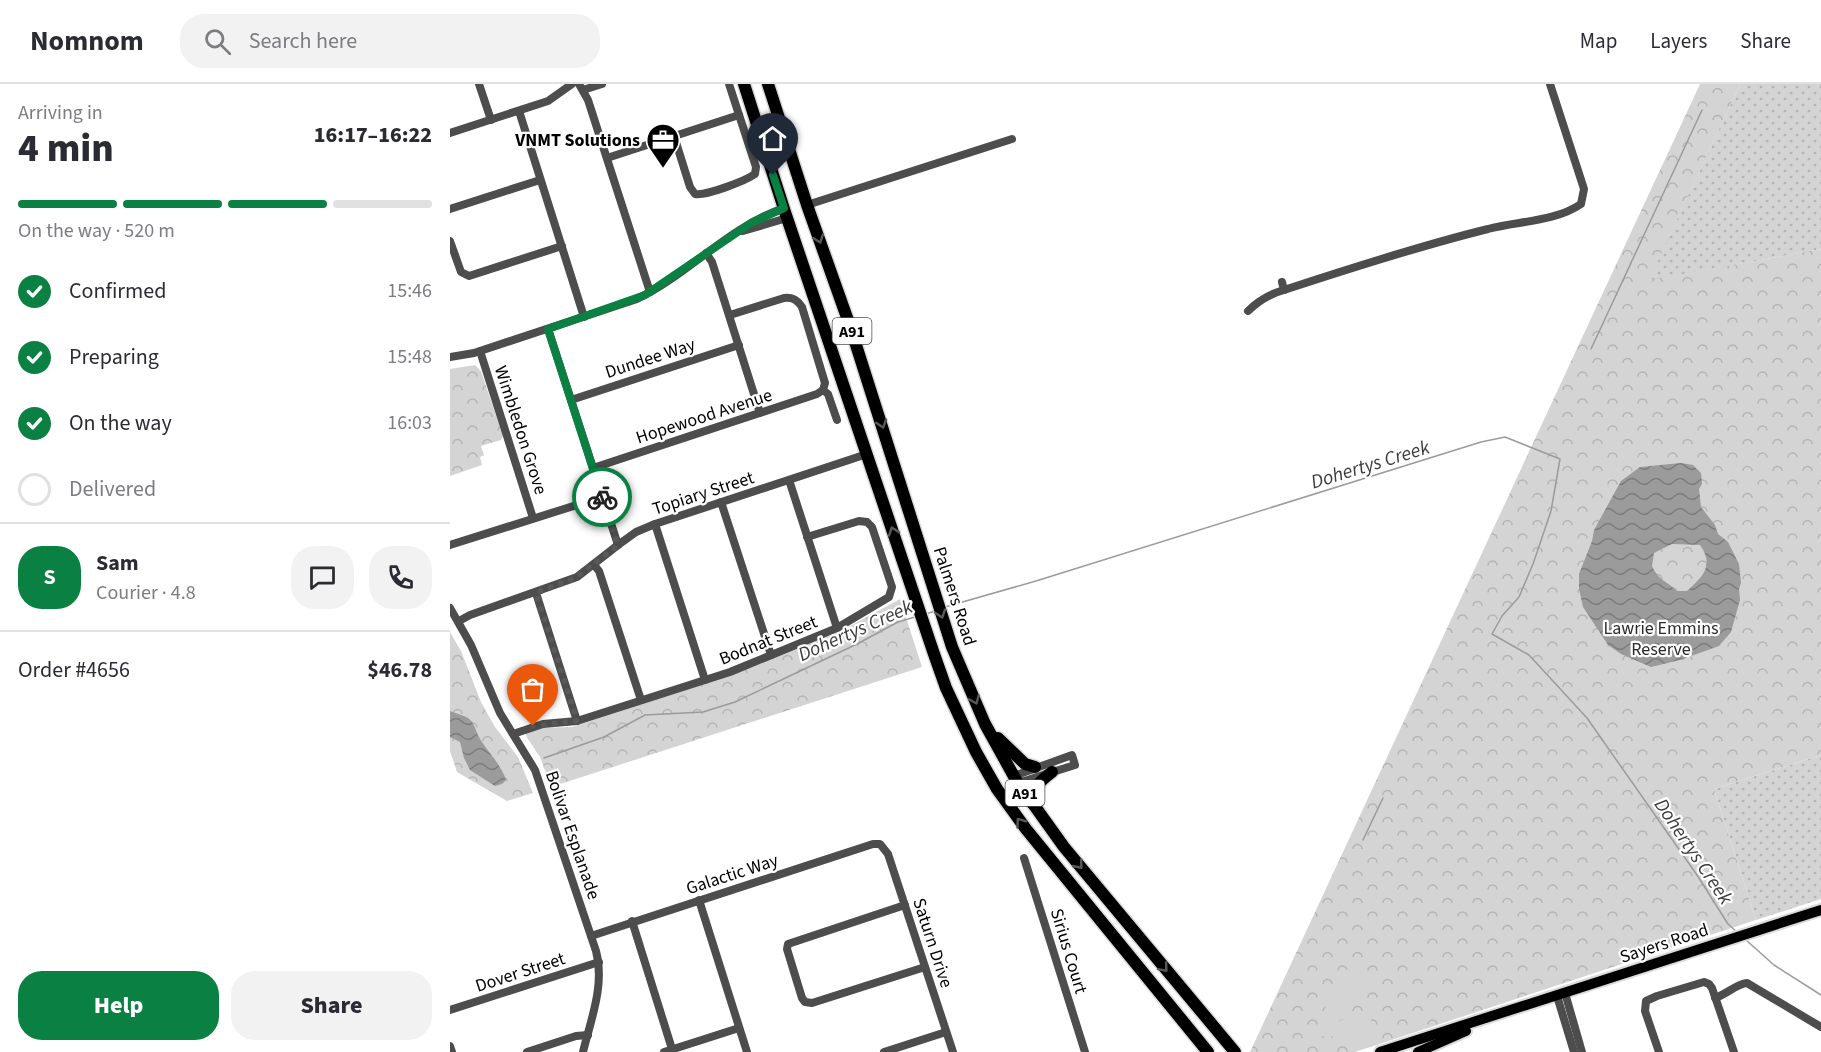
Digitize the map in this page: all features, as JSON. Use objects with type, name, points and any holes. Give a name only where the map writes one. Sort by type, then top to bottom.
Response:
[{"type":"highway","name":"A91","points":[[744,84],[785,213],[934,654],[956,710],[976,752],[1026,830],[1208,1052]]},
{"type":"highway","name":"Palmers Road","points":[[768,84],[807,205],[850,326],[952,647],[985,724],[1016,780],[1064,847],[1235,1051]]},
{"type":"highway","points":[[785,213],[807,205]]},
{"type":"highway","points":[[985,724],[1025,764],[1035,767]]},
{"type":"highway","points":[[1032,803],[1034,789],[1052,772]]},
{"type":"highway","points":[[998,789],[1016,780]]},
{"type":"main road","name":"Sayers Road","points":[[1380,1052],[1821,910]]},
{"type":"main road","name":"Sayers Road","points":[[1418,1052],[1518,1008]]},
{"type":"street","points":[[479,84],[491,120]]},
{"type":"street","points":[[450,133],[548,100],[572,84]]},
{"type":"street","points":[[602,84],[581,87],[607,158],[650,292]]},
{"type":"street","points":[[674,136],[691,190],[699,195],[755,174],[756,167],[729,84]]},
{"type":"street","points":[[1248,311],[1264,297],[1283,286],[1409,247],[1556,215],[1573,210],[1581,204],[1584,189],[1550,84]]},
{"type":"street","points":[[519,111],[584,317]]},
{"type":"street","points":[[607,158],[739,116]]},
{"type":"street","points":[[807,205],[1012,139]]},
{"type":"street","points":[[450,208],[540,180]]},
{"type":"street","points":[[450,357],[480,351],[637,299],[756,220],[785,213]]},
{"type":"street","points":[[450,241],[461,272],[469,276],[562,246]]},
{"type":"street","points":[[706,253],[712,262],[730,315],[760,413]]},
{"type":"street","points":[[730,315],[784,298],[790,297],[798,302],[802,307],[825,383],[823,390],[828,394],[837,420]]},
{"type":"street","points":[[548,329],[618,545]]},
{"type":"street","name":"Dundee Way","points":[[571,400],[739,345]]},
{"type":"street","name":"Wimbledon Grove","points":[[480,351],[533,518]]},
{"type":"street","name":"Hopewood Avenue","points":[[593,468],[817,394],[823,390]]},
{"type":"street","name":"Topiary Street","points":[[459,621],[577,577],[636,532],[655,524],[867,454]]},
{"type":"street","points":[[789,480],[837,628]]},
{"type":"street","points":[[450,545],[602,497]]},
{"type":"street","points":[[721,502],[771,655]]},
{"type":"street","name":"Bodnat Street","points":[[513,734],[543,724],[577,721],[705,680],[837,628],[886,600],[891,594],[892,587],[872,527],[867,522],[860,521],[807,537]]},
{"type":"street","points":[[655,524],[705,680]]},
{"type":"street","points":[[594,565],[599,571],[641,700]]},
{"type":"street","points":[[536,593],[577,721]]},
{"type":"street","name":"Bolivar Esplanade","points":[[450,608],[459,621],[500,713],[529,758],[539,780],[599,962],[599,984],[584,1052]]},
{"type":"street","points":[[1072,755],[1075,765],[1016,780],[1035,767],[1072,755]]},
{"type":"street","name":"Galactic Way","points":[[591,936],[873,844],[883,845]]},
{"type":"street","name":"Saturn Drive","points":[[883,845],[888,854],[953,1052]]},
{"type":"street","name":"Sirius Court","points":[[1024,858],[1085,1052]]},
{"type":"street","points":[[699,900],[747,1052]]},
{"type":"street","points":[[905,905],[790,942],[787,949],[798,987],[803,1000],[812,1003],[925,967]]},
{"type":"street","points":[[632,921],[668,1051],[739,1028]]},
{"type":"street","name":"Dover Street","points":[[450,1010],[599,962]]},
{"type":"street","points":[[1659,1052],[1645,1011],[1645,1003],[1657,996],[1704,981],[1711,986],[1734,1052]]},
{"type":"street","points":[[1715,998],[1728,993],[1740,984],[1747,983],[1821,1027]]},
{"type":"street","points":[[1561,994],[1570,1025],[1574,1052]]},
{"type":"street","points":[[1570,1025],[1582,1052]]},
{"type":"street","points":[[884,1052],[946,1032]]},
{"type":"street","points":[[527,1052],[577,1036],[588,1035]]},
{"type":"street","points":[[450,1046],[452,1052]]},
{"type":"green space","name":"Lawrie Emmins Reserve","points":[[1700,84],[1740,84],[1649,280],[1821,249],[1821,755],[1714,789],[1756,920],[1355,1052],[1250,1052]]},
{"type":"green space","points":[[1740,84],[1821,84],[1821,249],[1648,281]]},
{"type":"green space","points":[[475,365],[481,371],[503,436],[501,440],[481,446],[484,455],[480,457],[482,465],[450,476],[450,369]]},
{"type":"green space","points":[[900,599],[922,667],[551,787],[540,757],[526,736],[526,733],[542,728],[572,727],[732,675],[839,632]]},
{"type":"green space","points":[[450,632],[461,651],[481,702],[495,727],[518,757],[533,793],[507,801],[457,772],[450,751]]},
{"type":"green space","points":[[1821,755],[1821,899],[1756,920],[1714,789]]},
{"type":"green space","points":[[1363,969],[1365,1001],[1345,1003],[1345,1012],[1326,1014],[1324,986],[1343,984],[1342,970]]},
{"type":"green space","points":[[1368,1009],[1373,1027],[1366,1039],[1360,1042],[1341,1032],[1325,1040],[1320,1029]]},
{"type":"water","points":[[1681,463],[1693,465],[1701,473],[1702,484],[1699,489],[1701,507],[1715,525],[1718,534],[1728,542],[1739,564],[1741,583],[1740,600],[1731,632],[1719,646],[1680,660],[1651,667],[1621,654],[1608,645],[1583,607],[1579,589],[1579,574],[1594,530],[1621,481],[1640,467]],"holes":[[[1672,544],[1700,545],[1706,559],[1705,571],[1687,591],[1677,591],[1660,578],[1652,566],[1654,553]]]},
{"type":"water","points":[[450,711],[472,722],[481,741],[497,762],[506,780],[502,784],[495,786],[470,770],[460,742],[450,737]]},
{"type":"waterway","points":[[1591,349],[1702,110]]},
{"type":"waterway","name":"Dohertys Creek","points":[[945,607],[1036,581],[1481,442],[1505,437],[1560,459],[1551,511],[1533,564],[1519,597],[1502,616],[1492,634],[1529,655],[1587,718],[1697,875],[1728,924],[1738,933]]},
{"type":"waterway","name":"Dohertys Creek","points":[[926,614],[935,611]]},
{"type":"waterway","name":"Dohertys Creek","points":[[544,758],[604,737],[645,715],[703,712],[735,702],[898,622],[915,617]]},
{"type":"waterway","points":[[1363,840],[1383,798]]},
{"type":"waterway","name":"Dohertys Creek","points":[[1746,940],[1774,965],[1821,995]]},
{"type":"way so far","points":[[533,726],[577,721],[536,593],[577,577],[618,545],[602,497]]},
{"type":"place","name":"VNMT Solutions","points":[[663,169]]},
{"type":"route","points":[[602,497],[548,329],[645,295],[751,223],[784,208],[773,175]]}]
